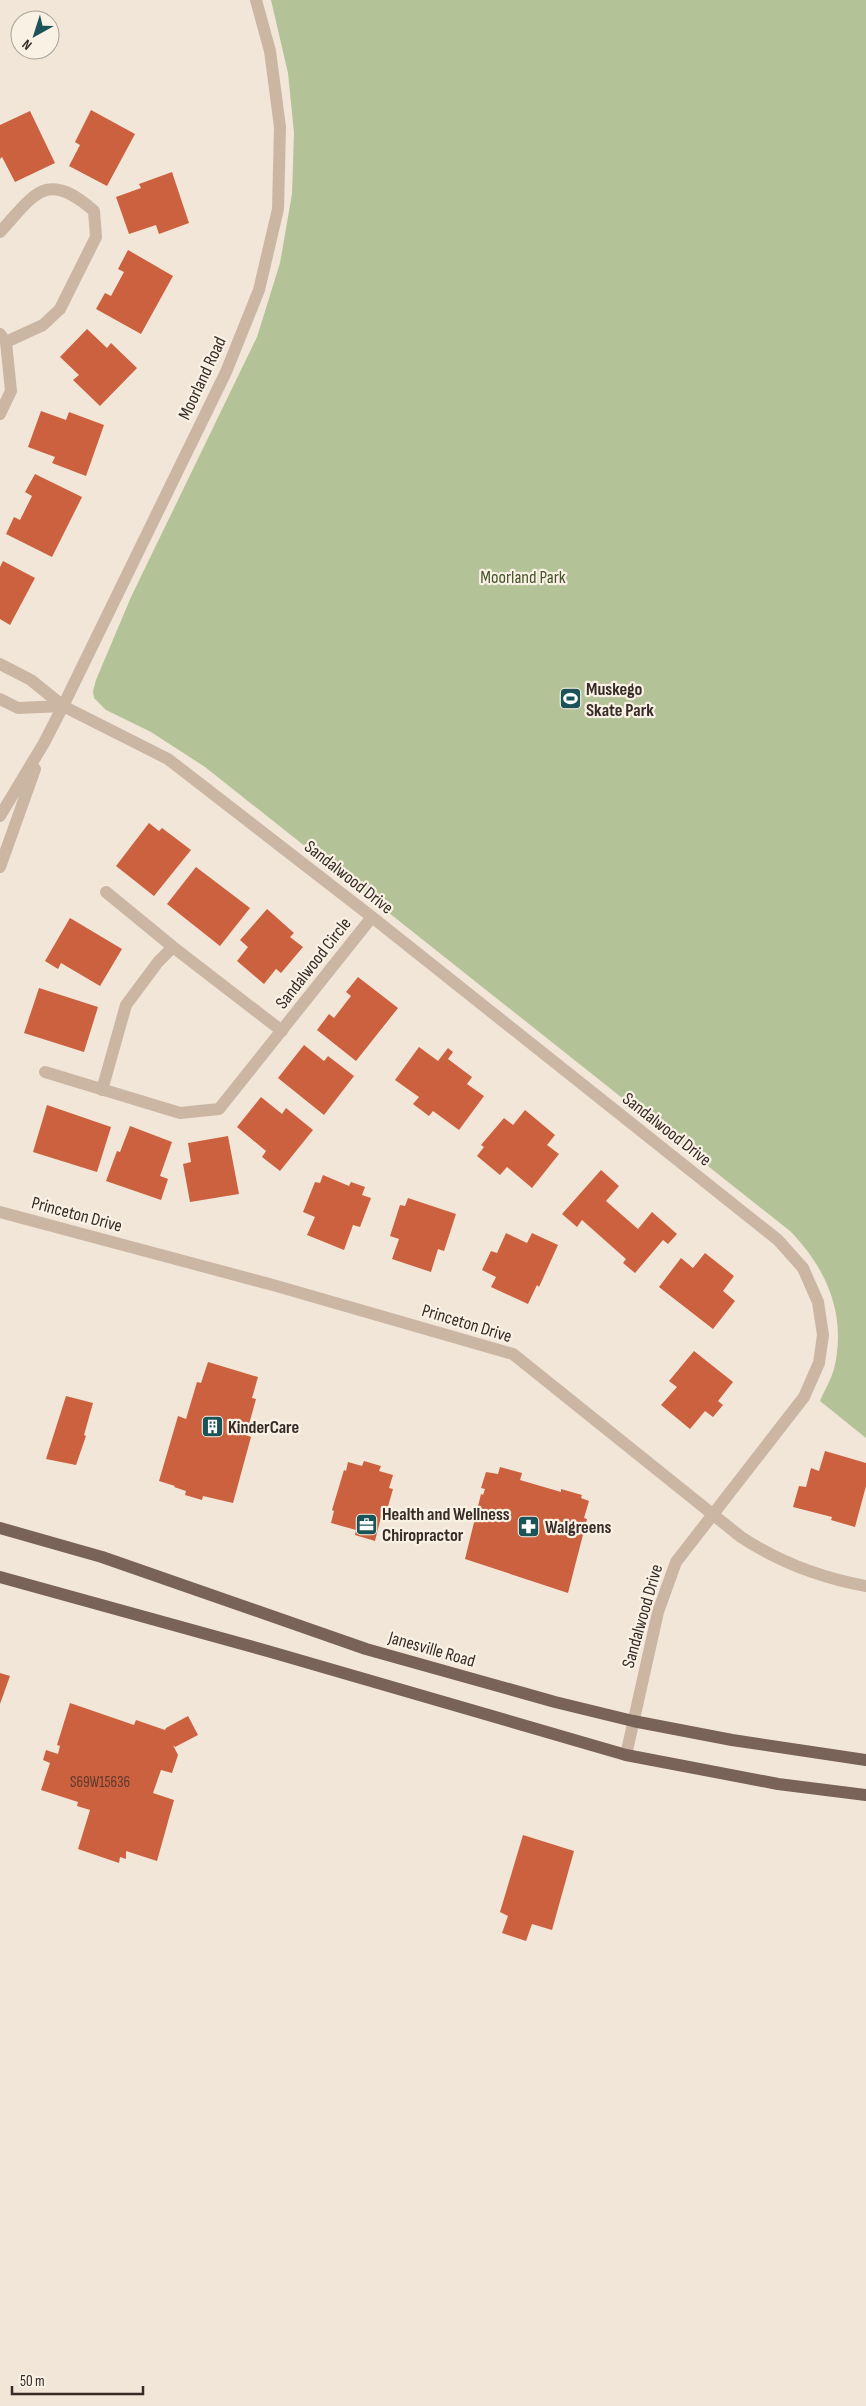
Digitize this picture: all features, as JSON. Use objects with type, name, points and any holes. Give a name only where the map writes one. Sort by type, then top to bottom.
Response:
[{"type":"main road","name":"Janesville Road","points":[[0,1528],[102,1557],[366,1649],[555,1702],[634,1721],[732,1740],[866,1760]]},
{"type":"main road","points":[[0,1577],[626,1755],[778,1784],[866,1795]]},
{"type":"street","name":"Moorland Road","points":[[0,816],[44,743],[63,706],[226,372],[259,290],[278,209],[280,127],[270,51],[256,0]]},
{"type":"street","points":[[0,232],[34,194],[52,188],[75,195],[94,212],[96,237],[60,309],[43,325],[3,338],[11,391],[0,414]]},
{"type":"street","name":"Sandalwood Drive","points":[[0,664],[31,680],[63,706],[168,759],[372,917],[778,1240],[803,1268],[818,1302],[823,1335],[819,1363],[804,1397],[676,1562],[658,1612],[626,1755]]},
{"type":"street","name":"Sandalwood Drive","points":[[0,698],[18,708],[63,706]]},
{"type":"street","name":"Moorland Road","points":[[0,866],[44,743]]},
{"type":"street","name":"Sandalwood Circle","points":[[106,892],[173,947],[282,1031]]},
{"type":"street","name":"Sandalwood Circle","points":[[45,1072],[180,1113],[219,1109],[372,917]]},
{"type":"street","points":[[102,1090],[126,1005],[158,962],[173,947]]},
{"type":"street","name":"Princeton Drive","points":[[0,1212],[273,1285],[512,1354],[741,1537],[783,1561],[823,1576],[866,1586]]},
{"type":"green space","name":"Moorland Park","points":[[271,0],[866,0],[866,1438],[820,1401],[834,1369],[838,1330],[836,1312],[824,1277],[803,1246],[790,1231],[205,767],[151,732],[106,710],[94,698],[93,691],[96,680],[131,597],[257,337],[280,263],[292,194],[294,133],[288,73]]},
{"type":"building","points":[[91,110],[135,134],[107,186],[69,166],[80,145],[75,142]]},
{"type":"building","points":[[30,111],[55,163],[15,182],[2,157],[0,159],[0,125]]},
{"type":"building","points":[[172,172],[189,223],[159,234],[156,225],[129,234],[116,197],[141,188],[139,184]]},
{"type":"building","points":[[128,250],[173,276],[141,334],[96,309],[105,293],[111,296],[124,272],[118,269]]},
{"type":"building","points":[[87,329],[107,348],[111,343],[137,368],[100,406],[73,380],[79,375],[60,357]]},
{"type":"building","points":[[41,411],[66,420],[69,412],[104,425],[86,476],[52,463],[55,457],[28,447]]},
{"type":"building","points":[[35,474],[82,497],[52,557],[6,534],[14,517],[20,520],[32,496],[25,492]]},
{"type":"building","points":[[3,561],[35,578],[10,625],[0,619],[0,567]]},
{"type":"building","points":[[149,823],[159,831],[162,828],[191,850],[154,896],[116,866]]},
{"type":"building","points":[[196,867],[250,908],[220,946],[167,904]]},
{"type":"building","points":[[267,909],[294,933],[290,937],[303,947],[281,973],[276,969],[264,984],[237,961],[248,947],[240,940]]},
{"type":"building","points":[[70,918],[122,949],[100,986],[61,963],[58,969],[45,961]]},
{"type":"building","points":[[358,977],[398,1008],[356,1061],[317,1030],[329,1014],[334,1018],[351,996],[346,992]]},
{"type":"building","points":[[39,988],[98,1007],[84,1052],[24,1033]]},
{"type":"building","points":[[304,1045],[324,1061],[328,1056],[354,1076],[324,1115],[278,1078]]},
{"type":"building","points":[[419,1047],[438,1061],[448,1048],[453,1052],[448,1059],[472,1077],[467,1084],[484,1096],[459,1130],[433,1111],[429,1116],[413,1104],[419,1097],[395,1080]]},
{"type":"building","points":[[261,1097],[282,1114],[286,1108],[313,1130],[280,1171],[262,1157],[266,1151],[237,1127]]},
{"type":"building","points":[[47,1105],[111,1127],[97,1172],[33,1152]]},
{"type":"building","points":[[525,1110],[555,1135],[547,1145],[559,1154],[532,1188],[507,1167],[500,1175],[477,1156],[484,1147],[481,1145],[504,1118],[513,1125]]},
{"type":"building","points":[[130,1126],[172,1142],[160,1176],[168,1179],[161,1200],[106,1181],[117,1151],[120,1152]]},
{"type":"building","points":[[228,1136],[239,1194],[190,1202],[183,1164],[191,1162],[188,1143]]},
{"type":"building","points":[[601,1170],[619,1186],[606,1201],[638,1229],[652,1212],[677,1234],[668,1244],[663,1240],[635,1273],[623,1263],[626,1259],[582,1220],[577,1227],[562,1214]]},
{"type":"building","points":[[323,1175],[349,1186],[351,1182],[365,1187],[362,1195],[371,1198],[360,1227],[353,1225],[344,1250],[307,1235],[315,1217],[303,1212],[315,1182],[320,1183]]},
{"type":"building","points":[[408,1198],[456,1214],[444,1251],[438,1249],[431,1272],[392,1259],[399,1239],[390,1236],[400,1205],[405,1206]]},
{"type":"building","points":[[506,1233],[527,1243],[532,1233],[558,1245],[539,1287],[537,1285],[528,1304],[491,1287],[496,1277],[482,1270],[491,1251],[497,1253]]},
{"type":"building","points":[[705,1253],[734,1276],[723,1291],[735,1301],[713,1329],[659,1287],[681,1258],[693,1268]]},
{"type":"building","points":[[694,1351],[733,1382],[718,1401],[723,1405],[713,1417],[705,1411],[690,1429],[661,1405],[677,1387],[669,1381]]},
{"type":"building","name":"KinderCare","points":[[208,1362],[258,1377],[252,1398],[256,1399],[246,1435],[251,1437],[233,1503],[203,1496],[202,1500],[185,1495],[186,1491],[159,1481],[178,1416],[186,1419],[197,1382],[201,1383]]},
{"type":"building","points":[[66,1396],[93,1403],[84,1435],[86,1436],[76,1465],[46,1459]]},
{"type":"building","points":[[825,1451],[866,1463],[866,1486],[855,1527],[831,1520],[832,1517],[793,1507],[799,1486],[806,1487],[811,1468],[819,1471]]},
{"type":"building","points":[[364,1461],[381,1466],[379,1471],[393,1475],[389,1488],[393,1489],[387,1510],[383,1509],[375,1541],[355,1535],[356,1530],[331,1523],[334,1511],[332,1510],[348,1462],[362,1466]]},
{"type":"building","name":"Walgreens","points":[[500,1467],[522,1473],[520,1480],[561,1492],[561,1489],[582,1495],[581,1498],[589,1501],[584,1518],[587,1519],[568,1593],[465,1559],[481,1494],[483,1495],[485,1489],[481,1488],[486,1472],[498,1474]]},
{"type":"building","points":[[0,1673],[10,1676],[0,1704]]},
{"type":"building","points":[[70,1703],[134,1725],[136,1720],[165,1730],[188,1716],[198,1735],[175,1747],[173,1745],[178,1755],[172,1773],[161,1770],[153,1793],[174,1800],[157,1861],[126,1851],[126,1859],[120,1857],[119,1863],[78,1849],[90,1810],[77,1806],[78,1802],[41,1790],[50,1763],[43,1760],[46,1750],[58,1754],[60,1746],[57,1745]]},
{"type":"building","points":[[523,1835],[574,1851],[552,1930],[532,1924],[526,1941],[502,1933],[508,1916],[500,1912]]},
{"type":"place","name":"Muskego Skate Park","points":[[570,699]]},
{"type":"place","name":"KinderCare","points":[[212,1427]]},
{"type":"place","name":"Health and Wellness Chiropractor","points":[[366,1524]]},
{"type":"place","name":"Walgreens","points":[[529,1527]]}]
